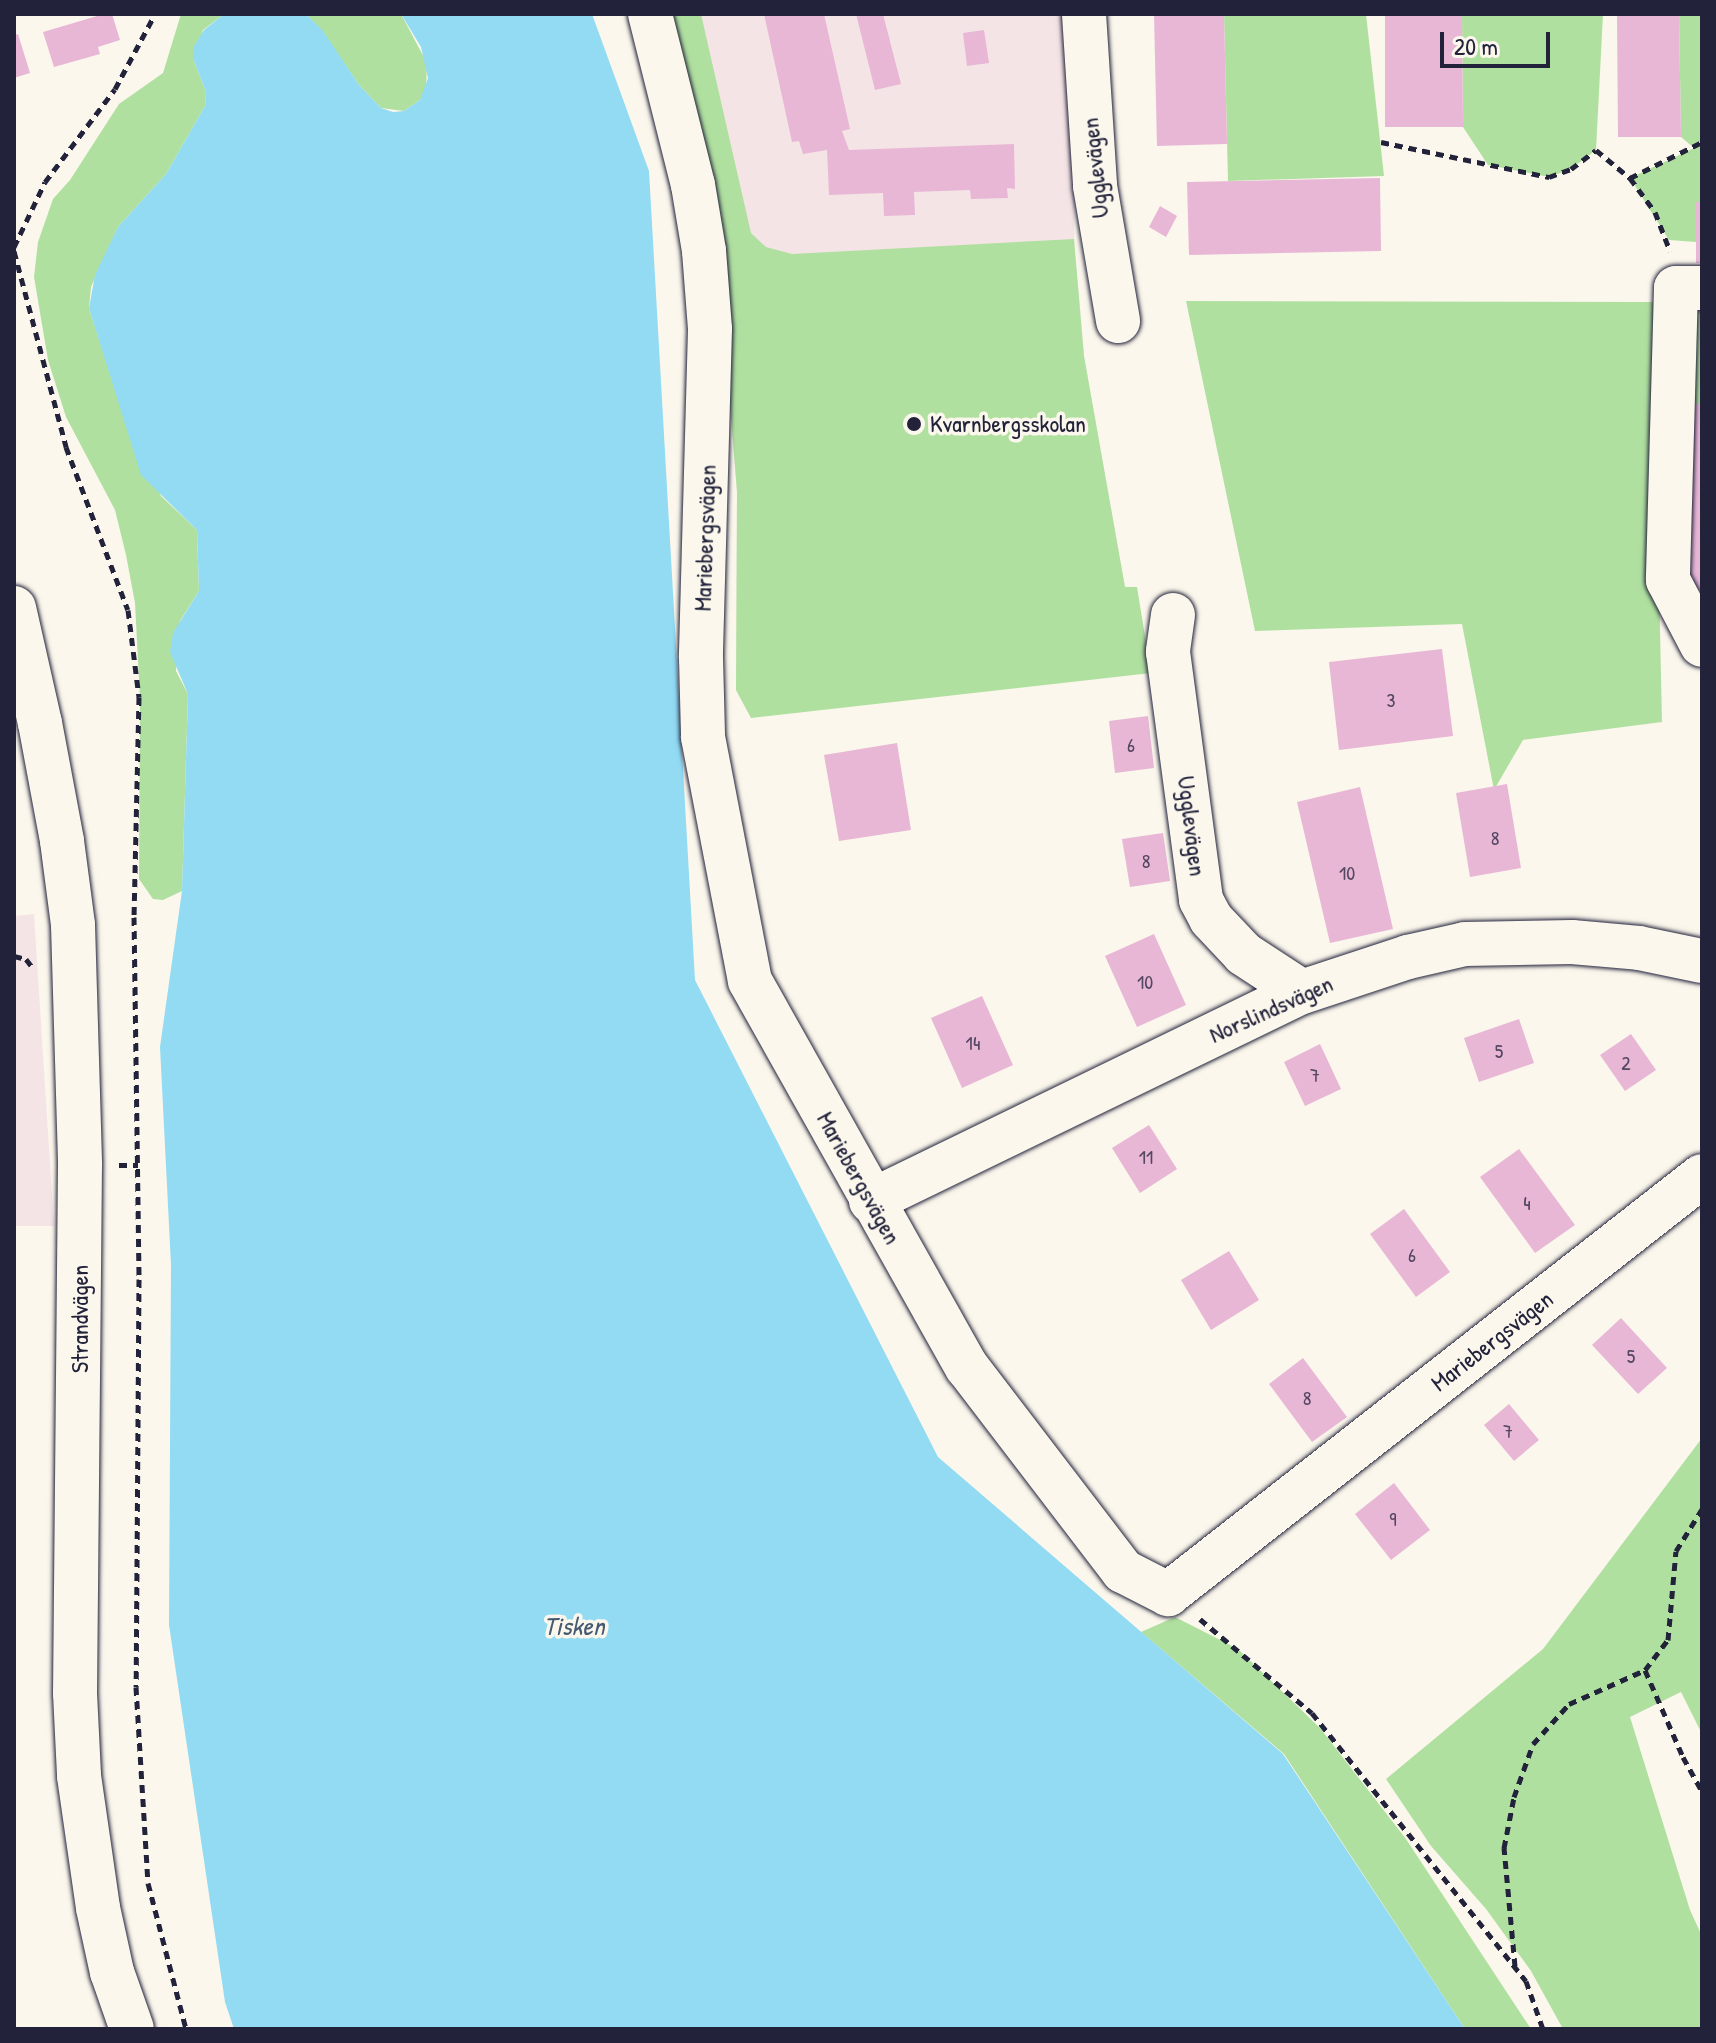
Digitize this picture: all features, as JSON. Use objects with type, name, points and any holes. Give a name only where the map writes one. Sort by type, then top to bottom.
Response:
[{"type":"street","name":"Mariebergsvägen","points":[[650,14],[693,185],[704,251],[710,344],[701,658],[703,737],[750,981],[871,1201],[991,1403],[1123,1571],[1168,1594],[1702,1176]]},
{"type":"street","name":"Ugglevägen","points":[[1084,14],[1095,186],[1118,321]]},
{"type":"street","points":[[1702,288],[1676,288],[1668,580],[1702,645]]},
{"type":"street","name":"Strandvägen","points":[[14,608],[43,738],[73,925],[80,1165],[76,1721],[79,1776],[98,1908],[112,1972],[132,2029]]},
{"type":"street","name":"Ugglevägen","points":[[1173,615],[1168,652],[1201,900],[1211,919],[1244,954],[1302,992]]},
{"type":"street","name":"Norslindsvägen","points":[[871,1201],[1302,992],[1408,957],[1490,942],[1572,942],[1639,948],[1702,961]]},
{"type":"path","points":[[155,14],[115,89],[45,182],[14,249],[66,447],[128,610],[139,697],[134,917],[139,1265],[136,1687],[148,1883],[186,2029]]},
{"type":"path","points":[[1381,142],[1549,177],[1571,169],[1596,150],[1630,178],[1669,240]]},
{"type":"path","points":[[1630,178],[1702,142]]},
{"type":"path","points":[[1515,1967],[1504,1848],[1514,1797],[1533,1744],[1569,1704],[1645,1670],[1668,1640],[1676,1551],[1702,1509]]},
{"type":"path","points":[[1168,1594],[1312,1713],[1526,1981],[1543,2029]]},
{"type":"path","points":[[1645,1670],[1683,1757],[1702,1791]]},
{"type":"shaded area","name":"Kvarnbergsskolan","points":[[667,14],[1071,14],[1076,152],[1074,239],[1084,356],[1125,587],[1137,587],[751,718],[736,690],[737,492],[714,203]]},
{"type":"shaded area","points":[[34,914],[54,1226],[14,1226],[14,916]]},
{"type":"green space","points":[[181,14],[224,14],[203,30],[194,61],[206,92],[205,106],[166,174],[118,227],[91,287],[89,308],[125,420],[161,496],[197,530],[199,591],[180,621],[176,671],[188,694],[182,891],[163,900],[153,899],[139,879],[140,699],[135,603],[126,555],[115,510],[66,417],[48,360],[34,277],[38,242],[53,199],[70,180],[119,104],[163,73]]},
{"type":"green space","points":[[306,14],[401,14],[427,63],[426,90],[420,100],[404,111],[381,108],[359,85],[322,31]]},
{"type":"green space","name":"Kvarnbergsskolan","points":[[667,14],[701,14],[751,233],[766,247],[792,254],[1074,239],[1084,356],[1125,587],[1137,587],[1151,673],[751,718],[736,690],[737,492],[714,203]]},
{"type":"green space","points":[[1224,14],[1366,14],[1384,176],[1228,181]]},
{"type":"green space","points":[[1462,14],[1603,14],[1596,150],[1571,169],[1549,177],[1488,165],[1463,127]]},
{"type":"green space","points":[[1679,14],[1702,14],[1702,202],[1696,202],[1696,242],[1669,240],[1630,178],[1694,148],[1681,137]]},
{"type":"green space","points":[[1186,301],[1653,302],[1662,722],[1523,740],[1494,790],[1462,624],[1255,631]]},
{"type":"green space","points":[[1702,311],[1702,404],[1687,404],[1689,315]]},
{"type":"green space","points":[[1702,1438],[1702,1734],[1681,1692],[1630,1717],[1690,1910],[1702,1936],[1702,2029],[1563,2029],[1531,1971],[1486,1909],[1431,1846],[1386,1779],[1543,1649]]},
{"type":"green space","points":[[1175,1617],[1238,1649],[1320,1728],[1406,1839],[1531,2029],[1465,2029],[1284,1754],[1141,1632]]},
{"type":"water","name":"Tisken","points":[[224,14],[306,14],[323,31],[359,85],[381,108],[393,112],[404,111],[420,100],[428,78],[421,47],[401,14],[592,14],[649,171],[695,980],[938,1457],[1283,1754],[1465,2029],[234,2029],[225,2002],[169,1625],[171,1265],[160,1047],[182,891],[188,694],[170,652],[173,633],[199,591],[197,530],[141,475],[89,308],[95,275],[118,227],[166,174],[205,106],[206,92],[194,61],[193,48],[204,30]]},
{"type":"building","points":[[112,14],[120,40],[98,47],[100,54],[54,67],[43,32]]},
{"type":"building","points":[[764,14],[824,14],[850,129],[842,131],[849,150],[1014,144],[1015,189],[1007,188],[1008,198],[971,199],[970,190],[914,192],[915,215],[884,216],[883,193],[829,195],[827,150],[803,154],[799,141],[792,142]]},
{"type":"building","points":[[856,14],[883,14],[901,84],[875,90]]},
{"type":"building","points":[[1154,14],[1224,14],[1227,144],[1157,146]]},
{"type":"building","points":[[1385,14],[1462,14],[1463,127],[1385,127]]},
{"type":"building","points":[[1617,14],[1679,14],[1681,137],[1618,137]]},
{"type":"building","points":[[984,30],[989,63],[967,66],[963,33]]},
{"type":"building","points":[[18,34],[30,73],[14,78],[14,35]]},
{"type":"building","points":[[1380,178],[1381,251],[1189,255],[1187,182]]},
{"type":"building","points":[[1696,202],[1702,202],[1702,263],[1696,263]]},
{"type":"building","points":[[1160,206],[1177,216],[1166,237],[1149,227]]},
{"type":"building","points":[[1687,404],[1702,404],[1702,590],[1690,590]]},
{"type":"building","points":[[1442,649],[1453,736],[1339,750],[1329,662]]},
{"type":"building","points":[[1148,716],[1154,768],[1115,773],[1109,721]]},
{"type":"building","points":[[897,743],[911,830],[839,841],[824,755]]},
{"type":"building","points":[[1507,784],[1521,868],[1470,877],[1456,793]]},
{"type":"building","points":[[1360,787],[1393,929],[1330,943],[1297,802]]},
{"type":"building","points":[[1163,833],[1170,881],[1130,887],[1122,839]]},
{"type":"building","points":[[1154,934],[1186,1005],[1137,1027],[1105,956]]},
{"type":"building","points":[[982,996],[1013,1065],[962,1088],[931,1018]]},
{"type":"building","points":[[1519,1019],[1534,1063],[1479,1082],[1464,1038]]},
{"type":"building","points":[[1631,1034],[1656,1070],[1625,1091],[1600,1055]]},
{"type":"building","points":[[1320,1044],[1341,1089],[1305,1106],[1284,1062]]},
{"type":"building","points":[[1149,1125],[1177,1169],[1140,1193],[1112,1148]]},
{"type":"building","points":[[1519,1149],[1575,1225],[1535,1253],[1480,1177]]},
{"type":"building","points":[[1404,1209],[1450,1272],[1416,1297],[1370,1234]]},
{"type":"building","points":[[1229,1251],[1259,1300],[1211,1330],[1181,1280]]},
{"type":"building","points":[[1621,1318],[1667,1368],[1638,1394],[1592,1345]]},
{"type":"building","points":[[1303,1358],[1347,1417],[1312,1442],[1269,1384]]},
{"type":"building","points":[[1509,1404],[1539,1440],[1514,1461],[1484,1425]]},
{"type":"building","points":[[1394,1483],[1430,1530],[1391,1560],[1355,1514]]},
{"type":"place","name":"Kvarnbergsskolan","points":[[914,424]]}]
